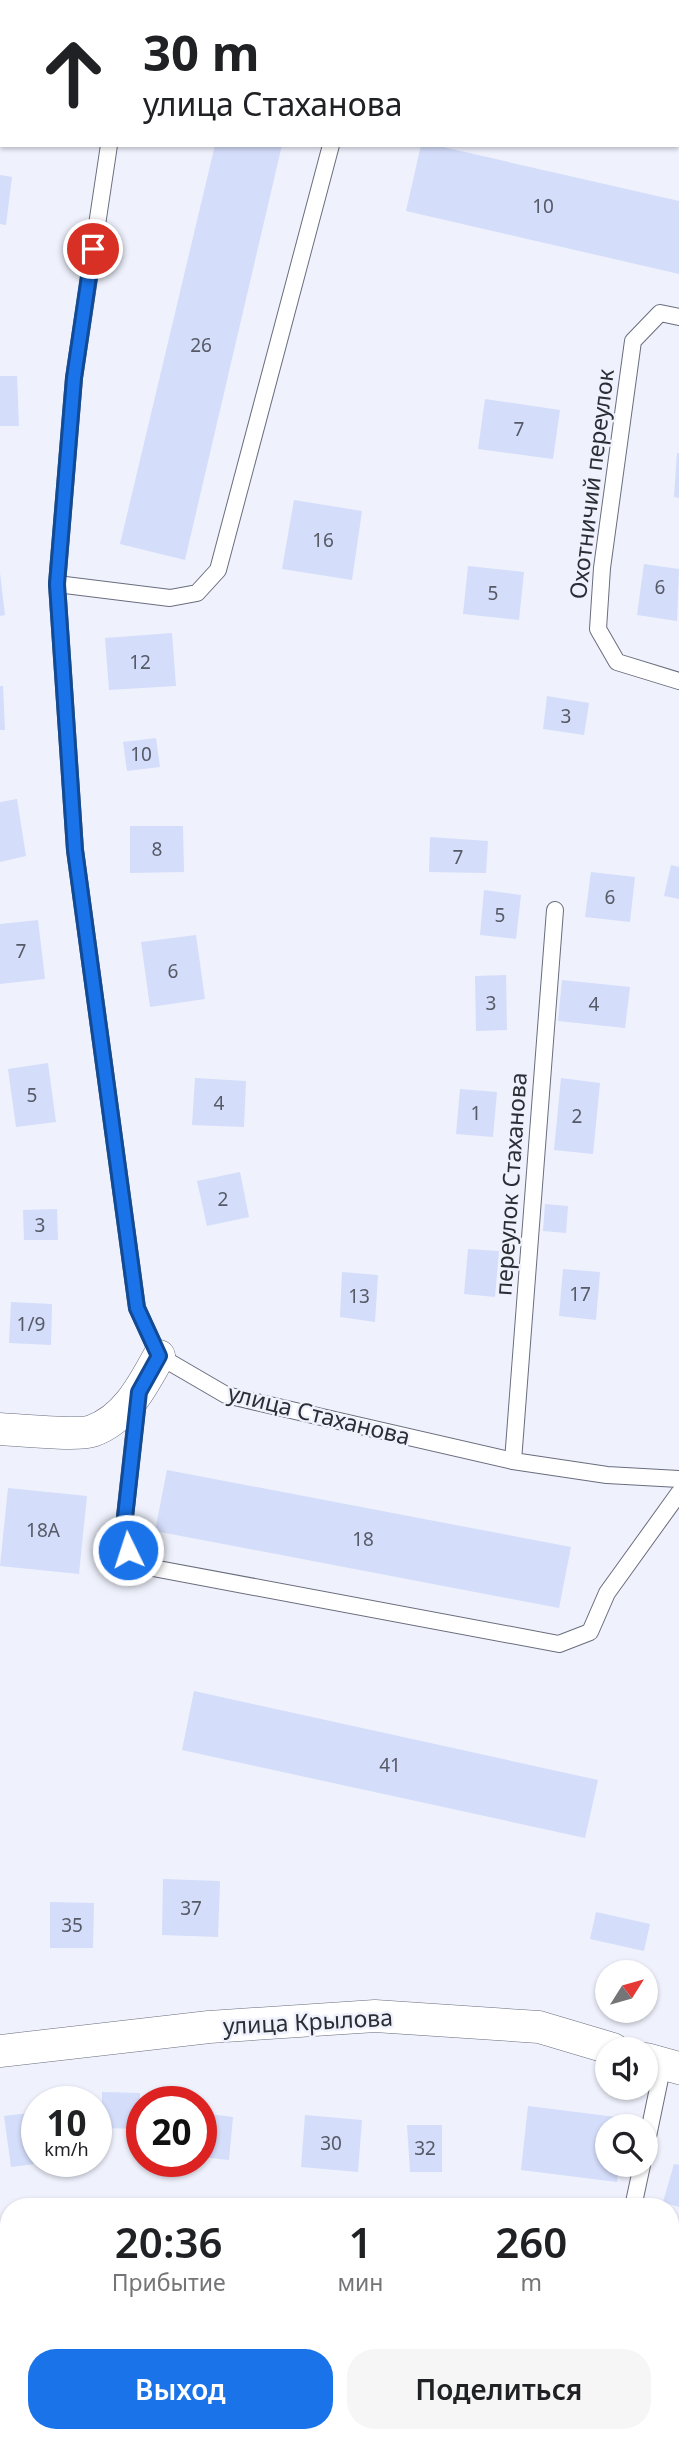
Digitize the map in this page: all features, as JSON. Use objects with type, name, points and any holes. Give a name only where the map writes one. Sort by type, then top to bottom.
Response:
[{"type":"street","points":[[0,1429],[90,1432],[119,1415],[139,1392],[159,1356]]},
{"type":"street","name":"улица Крылова","points":[[0,2051],[209,2027],[375,2016],[539,2027],[595,2044]]},
{"type":"lane","points":[[109,147],[74,378],[57,584],[75,850],[137,1308],[159,1356]]},
{"type":"lane","points":[[57,584],[170,598],[197,593],[218,570],[330,147]]},
{"type":"lane","name":"Охотничий переулок","points":[[679,317],[660,313],[633,341],[602,568],[598,629],[617,662],[679,681]]},
{"type":"lane","name":"переулок Стаханова","points":[[513,1461],[555,910]]},
{"type":"lane","name":"улица Стаханова","points":[[159,1356],[226,1395],[513,1461],[607,1475],[679,1479]]},
{"type":"lane","points":[[139,1392],[123,1535],[128,1550],[138,1561],[153,1568],[546,1642],[559,1644],[590,1632],[607,1593],[679,1493]]},
{"type":"lane","points":[[653,2114],[663,2064]]},
{"type":"lane","points":[[635,2198],[639,2177]]},
{"type":"building","points":[[215,147],[282,147],[185,560],[120,544]]},
{"type":"building","points":[[421,147],[443,147],[679,201],[679,274],[406,211]]},
{"type":"building","points":[[0,175],[12,177],[6,225],[0,224]]},
{"type":"building","points":[[0,376],[17,376],[19,426],[0,426]]},
{"type":"building","points":[[485,399],[560,410],[553,459],[478,449]]},
{"type":"building","points":[[679,453],[679,498],[674,497]]},
{"type":"building","points":[[294,500],[362,511],[352,580],[282,569]]},
{"type":"building","points":[[644,564],[679,569],[677,621],[637,615]]},
{"type":"building","points":[[468,566],[524,572],[519,620],[463,614]]},
{"type":"building","points":[[0,573],[5,615],[0,616]]},
{"type":"building","points":[[172,633],[176,686],[109,690],[105,638]]},
{"type":"building","points":[[0,686],[3,686],[5,730],[0,730]]},
{"type":"building","points":[[547,696],[589,703],[584,735],[543,729]]},
{"type":"building","points":[[156,738],[160,767],[127,771],[123,742]]},
{"type":"building","points":[[17,799],[26,856],[0,862],[0,802]]},
{"type":"building","points":[[130,826],[183,826],[184,872],[130,873]]},
{"type":"building","points":[[430,837],[488,841],[486,873],[429,872]]},
{"type":"building","points":[[671,865],[679,867],[679,899],[664,896]]},
{"type":"building","points":[[591,872],[635,877],[630,922],[585,917]]},
{"type":"building","points":[[484,890],[521,895],[516,939],[480,935]]},
{"type":"building","points":[[38,920],[45,979],[0,984],[0,924]]},
{"type":"building","points":[[196,935],[205,999],[150,1007],[141,942]]},
{"type":"building","points":[[506,975],[507,1030],[476,1031],[475,976]]},
{"type":"building","points":[[562,980],[630,987],[625,1028],[558,1021]]},
{"type":"building","points":[[48,1063],[56,1122],[16,1127],[8,1069]]},
{"type":"building","points":[[195,1078],[246,1081],[244,1127],[192,1125]]},
{"type":"building","points":[[561,1078],[600,1083],[593,1154],[554,1150]]},
{"type":"building","points":[[460,1089],[497,1092],[493,1137],[456,1134]]},
{"type":"building","points":[[240,1172],[249,1217],[207,1226],[197,1181]]},
{"type":"building","points":[[545,1204],[568,1206],[566,1233],[543,1231]]},
{"type":"building","points":[[57,1209],[58,1240],[24,1240],[23,1210]]},
{"type":"building","points":[[468,1249],[499,1251],[495,1297],[464,1294]]},
{"type":"building","points":[[563,1269],[600,1272],[596,1320],[559,1316]]},
{"type":"building","points":[[342,1272],[378,1275],[375,1322],[340,1317]]},
{"type":"building","points":[[11,1302],[52,1304],[51,1345],[9,1343]]},
{"type":"building","points":[[167,1470],[571,1547],[559,1608],[155,1531]]},
{"type":"building","points":[[8,1488],[87,1496],[79,1574],[0,1566]]},
{"type":"building","points":[[194,1691],[598,1780],[585,1838],[182,1750]]},
{"type":"building","points":[[163,1879],[220,1881],[218,1937],[162,1935]]},
{"type":"building","points":[[50,1902],[94,1903],[93,1948],[50,1948]]},
{"type":"building","points":[[596,1912],[650,1924],[644,1951],[590,1939]]},
{"type":"building","points":[[112,2092],[126,2093],[126,2129],[112,2128]]},
{"type":"building","points":[[528,2106],[595,2114],[595,2177],[618,2177],[617,2182],[521,2170]]},
{"type":"building","points":[[21,2114],[21,2166],[11,2167],[4,2116]]},
{"type":"building","points":[[217,2115],[233,2117],[229,2160],[217,2159]]},
{"type":"building","points":[[305,2115],[362,2120],[358,2172],[301,2167]]},
{"type":"building","points":[[407,2125],[442,2125],[442,2172],[410,2172]]},
{"type":"building","points":[[674,2164],[679,2165],[679,2198],[664,2198]]},
{"type":"route","points":[[93,249],[74,378],[57,584],[75,850],[137,1308],[159,1356],[139,1392],[123,1535],[128,1550]]}]
